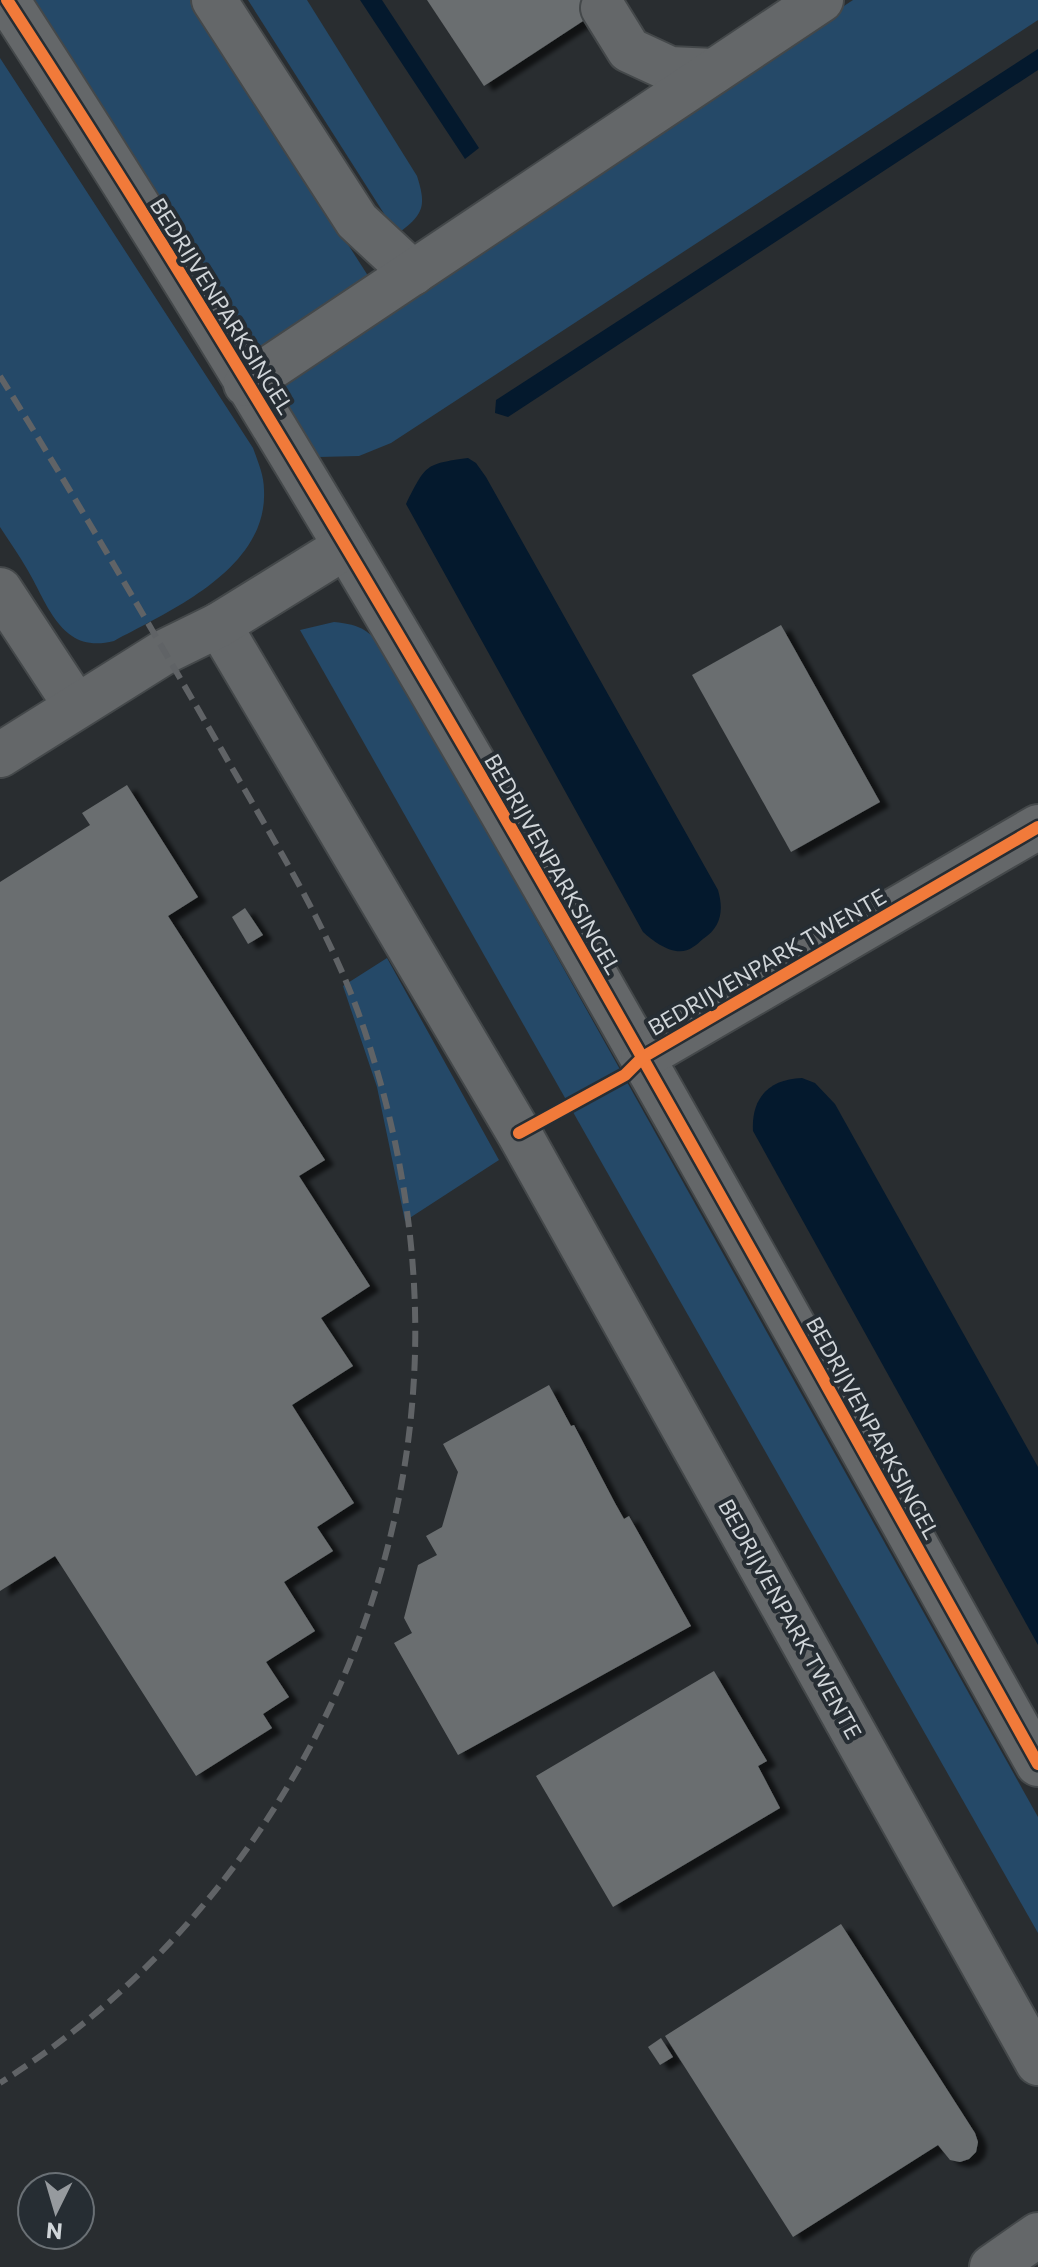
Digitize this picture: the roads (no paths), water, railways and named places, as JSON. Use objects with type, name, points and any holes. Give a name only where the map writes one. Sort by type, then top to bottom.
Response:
[{"type":"street","name":"BEDRIJVENPARKSINGEL","points":[[7,0],[345,547],[643,1057],[1038,1764]]},
{"type":"street","points":[[214,0],[357,221],[413,273]]},
{"type":"street","points":[[246,384],[714,71],[793,12],[821,0]]},
{"type":"street","points":[[603,8],[629,50],[670,69],[714,71]]},
{"type":"street","points":[[0,755],[166,651],[219,625],[345,547]]},
{"type":"street","points":[[0,590],[76,706]]},
{"type":"street","name":"BEDRIJVENPARK TWENTE","points":[[219,625],[519,1133],[1038,2063]]},
{"type":"street","name":"BEDRIJVENPARK TWENTE","points":[[643,1057],[1038,827]]},
{"type":"street","points":[[992,2267],[1038,2235]]},
{"type":"railway","points":[[0,376],[261,817],[337,960],[366,1035],[391,1123],[407,1212],[415,1303],[413,1393],[399,1496],[373,1597],[336,1694],[288,1787],[229,1873],[161,1952],[85,2022],[0,2083]]}]
